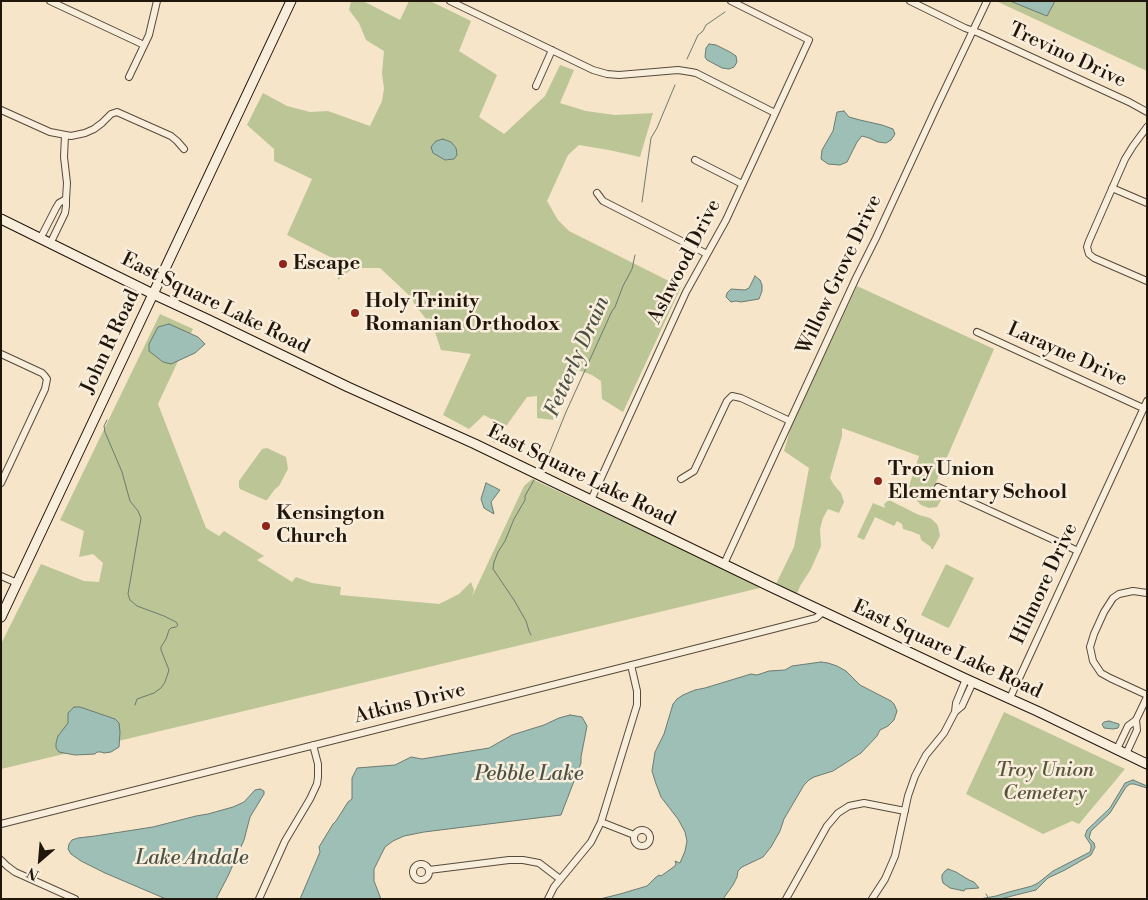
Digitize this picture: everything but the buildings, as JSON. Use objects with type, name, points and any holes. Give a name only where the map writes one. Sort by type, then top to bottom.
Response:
[{"type":"main road","name":"John R Road","points":[[1,617],[291,1]]},
{"type":"main road","name":"East Square Lake Road","points":[[1,219],[348,387],[485,449],[1147,764]]},
{"type":"street","points":[[50,1],[144,45]]},
{"type":"street","points":[[129,77],[149,35],[156,1]]},
{"type":"street","points":[[450,1],[593,70],[619,75],[678,70],[696,73],[775,113]]},
{"type":"street","name":"Ashwood Drive","points":[[591,500],[686,292],[726,220],[810,40],[731,1]]},
{"type":"street","name":"Trevino Drive","points":[[910,1],[965,28],[1130,102],[1147,112]]},
{"type":"street","name":"Willow Grove Drive","points":[[724,564],[987,1]]},
{"type":"street","points":[[536,86],[552,50]]},
{"type":"street","points":[[1,110],[50,132],[65,135],[77,135],[90,131],[112,113],[117,112],[171,136],[184,148]]},
{"type":"street","points":[[1147,127],[1129,153],[1088,241],[1087,247],[1088,252],[1094,258],[1147,282]]},
{"type":"street","points":[[50,244],[65,213],[66,206],[68,183],[64,157],[65,135]]},
{"type":"street","points":[[695,160],[742,184]]},
{"type":"street","points":[[1112,188],[1147,203]]},
{"type":"street","points":[[597,193],[603,201],[707,254]]},
{"type":"street","points":[[40,239],[59,203],[66,199]]},
{"type":"street","name":"Larayne Drive","points":[[977,332],[1143,408]]},
{"type":"street","points":[[1,354],[42,373],[47,379],[46,387],[1,483]]},
{"type":"street","points":[[681,479],[694,470],[727,401],[732,396],[741,398],[790,421]]},
{"type":"street","name":"Hilmore Drive","points":[[1010,698],[1147,401]]},
{"type":"street","points":[[938,487],[1078,551]]},
{"type":"street","points":[[1,576],[17,583]]},
{"type":"street","points":[[1117,749],[1128,726],[1136,720],[1147,696],[1102,673],[1095,666],[1090,647],[1104,612],[1113,598],[1119,594],[1133,591],[1147,593]]},
{"type":"street","name":"Atkins Drive","points":[[1,824],[816,618],[824,611]]},
{"type":"street","points":[[548,899],[560,879],[591,842],[601,822],[637,705],[637,691],[631,665]]},
{"type":"street","points":[[872,899],[892,864],[912,785],[920,765],[944,733],[955,712],[956,702],[970,681]]},
{"type":"street","points":[[1126,754],[1137,730],[1136,720]]},
{"type":"street","points":[[259,899],[285,841],[317,784],[318,764],[313,745]]},
{"type":"street","points":[[786,899],[827,826],[838,813],[849,806],[864,803],[905,811]]},
{"type":"street","points":[[601,822],[634,835]]},
{"type":"street","points":[[1,860],[15,872],[75,899]]},
{"type":"street","points":[[429,870],[523,860],[539,863],[560,879]]},
{"type":"green space","points":[[351,1],[363,1],[400,20],[409,1],[430,1],[471,21],[459,51],[497,75],[479,117],[504,134],[545,96],[560,65],[574,70],[560,103],[586,111],[615,115],[653,113],[640,157],[579,145],[568,155],[547,201],[558,220],[569,231],[681,287],[623,412],[602,399],[601,381],[592,375],[578,370],[554,393],[554,420],[537,418],[537,396],[527,397],[494,443],[489,433],[495,421],[484,415],[469,429],[443,415],[471,354],[441,350],[434,329],[411,297],[380,268],[353,268],[338,280],[336,260],[287,235],[312,179],[274,161],[274,149],[247,125],[263,93],[287,106],[310,112],[328,111],[370,126],[382,101],[384,89],[382,73],[384,51],[366,40],[359,23],[349,10]]},
{"type":"green space","points":[[996,1],[1147,1],[1147,71]]},
{"type":"green space","points":[[857,286],[994,349],[934,487],[945,493],[937,507],[929,508],[921,505],[911,494],[909,486],[919,456],[842,428],[842,436],[830,478],[841,493],[844,502],[839,513],[828,509],[823,518],[820,529],[821,546],[797,594],[776,584],[794,547],[809,468],[784,451],[791,427]]},
{"type":"green space","points":[[160,314],[193,329],[158,404],[206,528],[219,536],[224,531],[264,556],[257,560],[292,582],[296,577],[312,583],[341,587],[340,595],[439,604],[459,594],[471,582],[474,590],[472,597],[524,486],[532,479],[764,587],[1,769],[1,644],[41,564],[84,581],[99,582],[103,563],[93,554],[79,557],[84,531],[60,520]]},
{"type":"green space","points":[[267,448],[286,457],[288,469],[279,486],[265,500],[240,489],[239,481],[262,449]]},
{"type":"green space","points":[[889,500],[919,515],[930,518],[936,523],[940,536],[933,549],[921,540],[920,535],[903,529],[902,524],[897,521],[894,526],[875,517],[864,540],[857,537],[873,503],[885,508],[884,504]]},
{"type":"green space","points":[[946,564],[974,578],[948,628],[921,615]]},
{"type":"green space","name":"Troy Union Cemetery","points":[[1004,712],[1125,769],[1079,824],[1072,821],[1043,834],[966,794]]},
{"type":"water","points":[[1010,1],[1055,1],[1047,16]]},
{"type":"water","points":[[709,44],[716,45],[736,56],[737,62],[734,67],[729,69],[722,68],[707,60],[705,57],[706,48]]},
{"type":"water","points":[[844,111],[849,117],[893,129],[895,134],[886,143],[862,136],[847,162],[840,165],[828,164],[821,159],[822,150],[833,131],[837,112]]},
{"type":"water","points":[[443,139],[451,142],[456,148],[457,155],[454,159],[445,160],[433,153],[431,147],[436,141]]},
{"type":"water","points":[[755,276],[762,285],[759,299],[731,302],[726,297],[731,289],[745,290],[749,288]]},
{"type":"water","points":[[169,324],[198,337],[205,344],[195,353],[171,364],[163,362],[149,351],[149,344],[158,327]]},
{"type":"water","points":[[486,483],[500,490],[491,502],[494,514],[484,508],[481,499]]},
{"type":"water","points":[[821,662],[837,666],[846,671],[860,685],[891,701],[897,711],[894,720],[880,730],[877,736],[861,753],[833,771],[814,777],[804,785],[784,819],[771,847],[763,857],[742,867],[738,871],[733,885],[723,899],[600,899],[647,886],[659,875],[661,876],[675,866],[675,861],[680,863],[685,851],[687,841],[685,832],[678,819],[661,797],[652,771],[655,752],[664,734],[673,704],[677,699],[695,690],[751,674],[757,675],[769,671],[785,670],[792,666]]},
{"type":"water","points":[[74,707],[80,707],[115,719],[119,723],[119,747],[111,752],[97,752],[95,754],[75,755],[59,752],[56,748],[58,736],[68,723],[68,713]]},
{"type":"water","name":"Pebble Lake","points":[[570,715],[582,717],[587,726],[581,763],[561,815],[404,836],[385,847],[374,869],[374,881],[381,899],[300,899],[320,852],[319,847],[348,802],[352,799],[352,778],[357,768],[395,765],[411,757],[422,759],[489,748],[512,735]]},
{"type":"water","points":[[1109,721],[1119,724],[1118,728],[1104,728],[1102,724]]},
{"type":"water","points":[[1133,780],[1147,786],[1147,788],[1134,784],[1126,787],[1110,813],[1091,831],[1089,838],[1095,847],[1091,855],[1048,878],[1036,890],[1000,899],[980,899],[1032,886],[1053,871],[1090,852],[1091,845],[1085,836],[1087,830],[1110,808],[1125,783]]},
{"type":"water","name":"Lake Andale","points":[[260,789],[264,791],[264,794],[250,817],[244,840],[216,899],[166,899],[81,861],[71,854],[68,849],[72,840],[78,838],[153,827],[233,807],[244,802],[255,790]]},
{"type":"water","points":[[948,869],[974,882],[979,888],[965,889],[964,891],[950,888],[943,883],[942,879],[942,875]]},
{"type":"waterway","points":[[687,59],[698,35],[706,25],[725,12]]},
{"type":"waterway","name":"Fetterly Drain","points":[[642,202],[651,138],[675,85]]},
{"type":"waterway","name":"Fetterly Drain","points":[[539,468],[549,454],[566,412],[632,269],[635,255]]},
{"type":"waterway","points":[[107,420],[104,426],[105,432],[122,472],[130,501],[141,518],[128,594],[130,600],[137,606],[164,616],[178,625],[169,630],[161,647],[169,670],[165,682],[154,693],[137,699],[135,705]]},
{"type":"waterway","name":"Fetterly Drain","points":[[531,635],[526,621],[514,600],[493,569],[498,552],[534,480]]},
{"type":"place","name":"Escape","points":[[283,264]]},
{"type":"place","name":"Holy Trinity Romanian Orthodox","points":[[355,313]]},
{"type":"place","name":"Troy Union Elementary School","points":[[878,481]]},
{"type":"place","name":"Kensington Church","points":[[266,526]]}]
